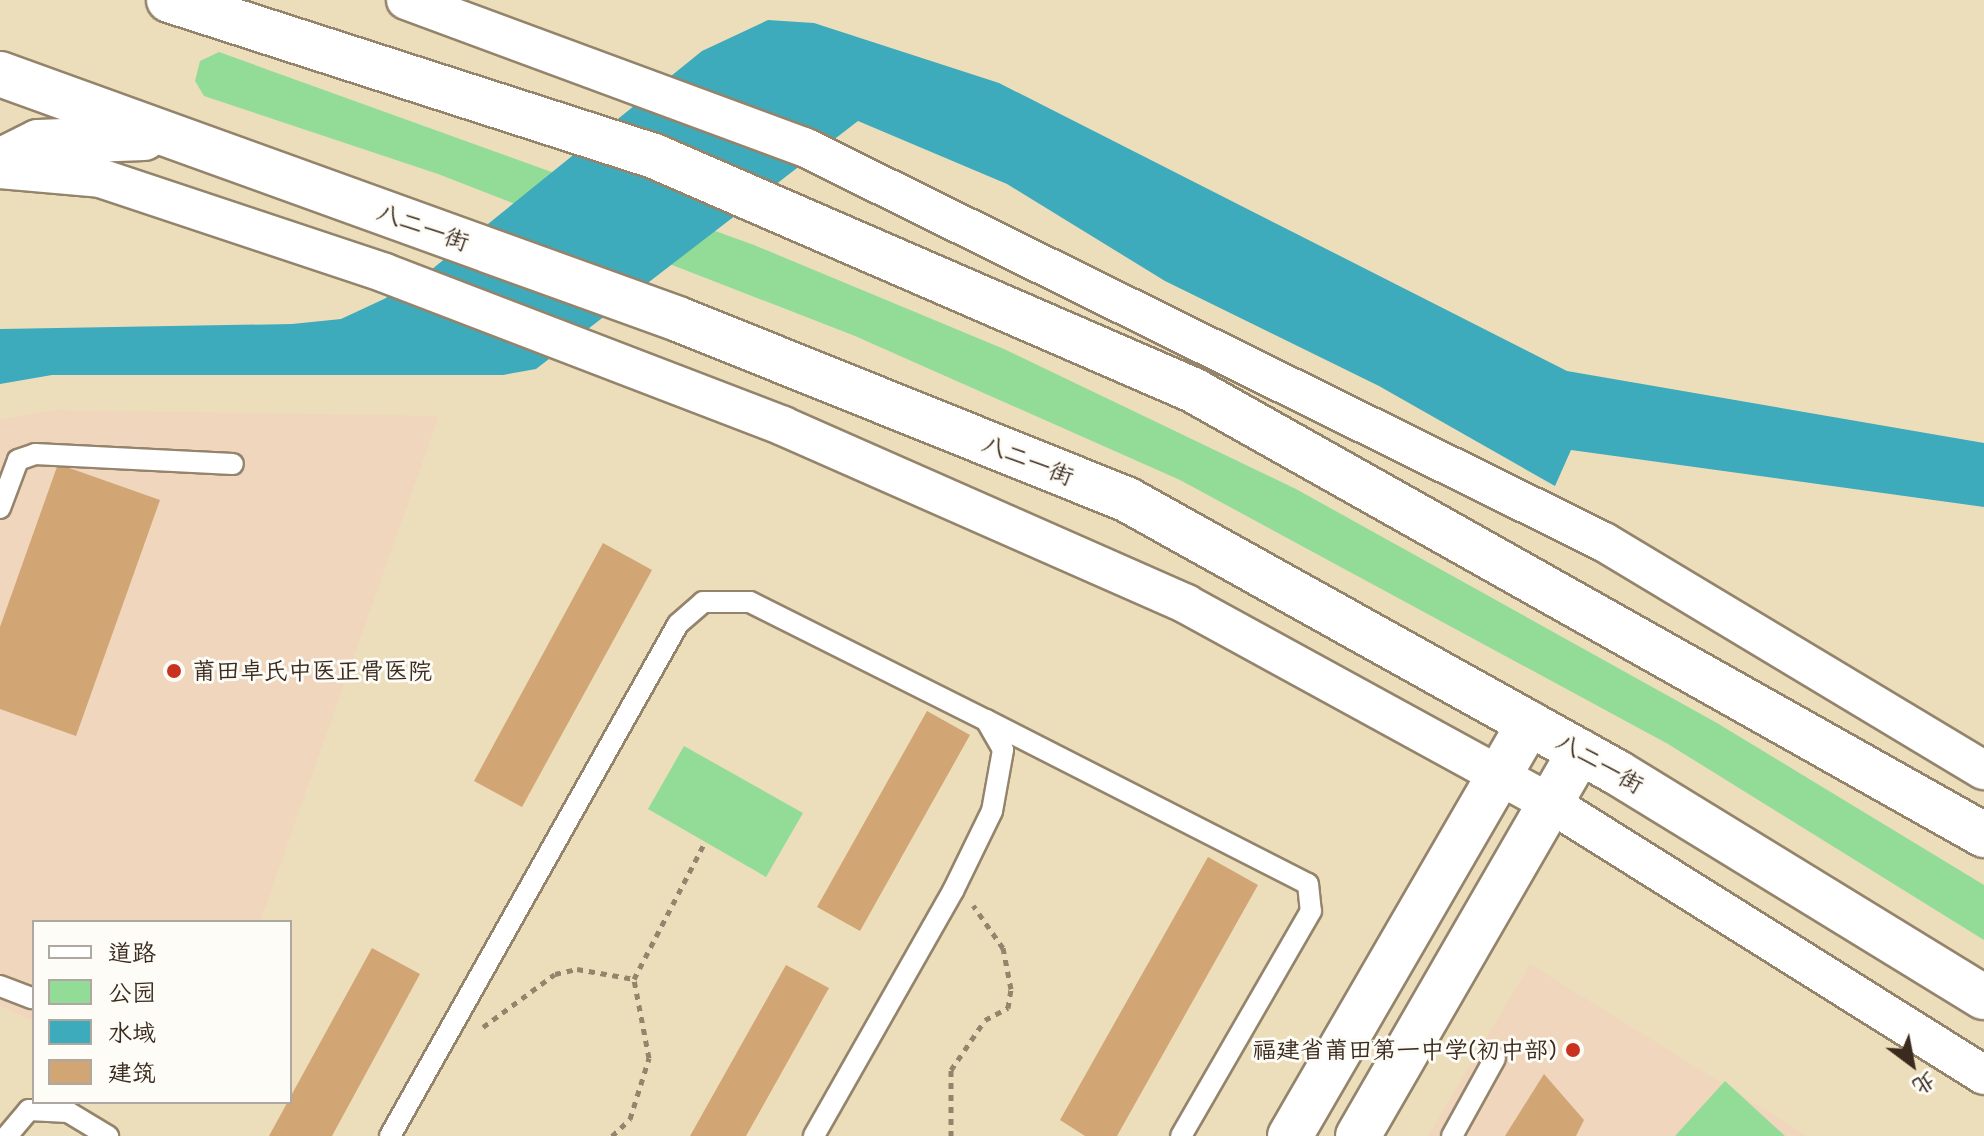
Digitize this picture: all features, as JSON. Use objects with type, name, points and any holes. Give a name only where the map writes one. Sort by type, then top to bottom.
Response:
[{"type":"main road","points":[[169,0],[654,156],[1193,390],[1984,835]]},
{"type":"main road","points":[[226,0],[324,50]]},
{"type":"main road","name":"八二一街","points":[[0,74],[678,319],[1126,499],[1580,751],[1984,997]]},
{"type":"main road","points":[[0,161],[38,142],[119,135],[204,147]]},
{"type":"main road","points":[[1290,1136],[1529,723]]},
{"type":"main road","points":[[1358,1136],[1580,751]]},
{"type":"street","points":[[406,0],[804,147],[1604,542],[1984,770]]},
{"type":"street","points":[[0,169],[100,178],[385,273],[783,426],[1186,604],[1550,803],[1984,1075]]},
{"type":"lane","points":[[0,508],[18,460],[35,454],[233,464]]},
{"type":"lane","points":[[390,1136],[678,624],[703,602],[750,602],[1308,884],[1311,911],[1181,1136]]},
{"type":"lane","points":[[814,1136],[953,891],[1002,780],[1003,750],[986,720]]},
{"type":"lane","points":[[0,986],[32,998]]},
{"type":"lane","points":[[1452,1136],[1495,1058]]},
{"type":"lane","points":[[7,1136],[29,1110],[68,1112],[108,1136]]},
{"type":"path","points":[[612,1136],[630,1119],[649,1058],[634,979],[705,842]]},
{"type":"path","points":[[951,1136],[951,1070],[985,1020],[1008,1008],[1011,989],[1003,948],[983,912],[953,891]]},
{"type":"path","points":[[443,1043],[465,1039],[555,974],[577,969],[634,979]]},
{"type":"shaded area","name":"莆田卓氏中医正骨医院","points":[[54,410],[439,416],[261,920],[32,920],[32,1020],[0,1006],[0,419]]},
{"type":"shaded area","name":"福建省莆田第一中学(初中部)","points":[[1530,964],[1807,1136],[1428,1136]]},
{"type":"green space","points":[[219,52],[754,245],[1004,349],[1296,489],[1717,723],[1984,885],[1984,940],[1668,744],[1180,480],[855,336],[438,174],[204,96],[195,81],[200,61]]},
{"type":"green space","points":[[684,746],[803,813],[766,877],[648,809]]},
{"type":"green space","points":[[1725,1081],[1785,1136],[1675,1136]]},
{"type":"water","points":[[768,20],[814,23],[999,83],[1567,371],[1984,443],[1984,507],[1571,450],[1555,486],[1379,386],[1165,281],[1007,184],[858,121],[536,369],[503,375],[52,375],[0,384],[0,329],[292,324],[341,319],[384,299],[426,274],[702,51]]},
{"type":"building","points":[[58,464],[160,500],[76,736],[0,709],[0,627]]},
{"type":"building","points":[[603,543],[652,570],[522,807],[474,781]]},
{"type":"building","points":[[927,711],[970,735],[860,931],[817,907]]},
{"type":"building","points":[[1208,857],[1258,885],[1117,1136],[1085,1136],[1060,1120]]},
{"type":"building","points":[[372,948],[420,974],[332,1136],[269,1136],[287,1104],[292,1104],[292,1094]]},
{"type":"building","points":[[786,965],[829,988],[746,1136],[690,1136]]},
{"type":"building","points":[[1544,1074],[1584,1120],[1576,1136],[1505,1136]]},
{"type":"place","name":"莆田卓氏中医正骨医院","points":[[174,671]]},
{"type":"place","name":"福建省莆田第一中学(初中部)","points":[[1573,1050]]}]
